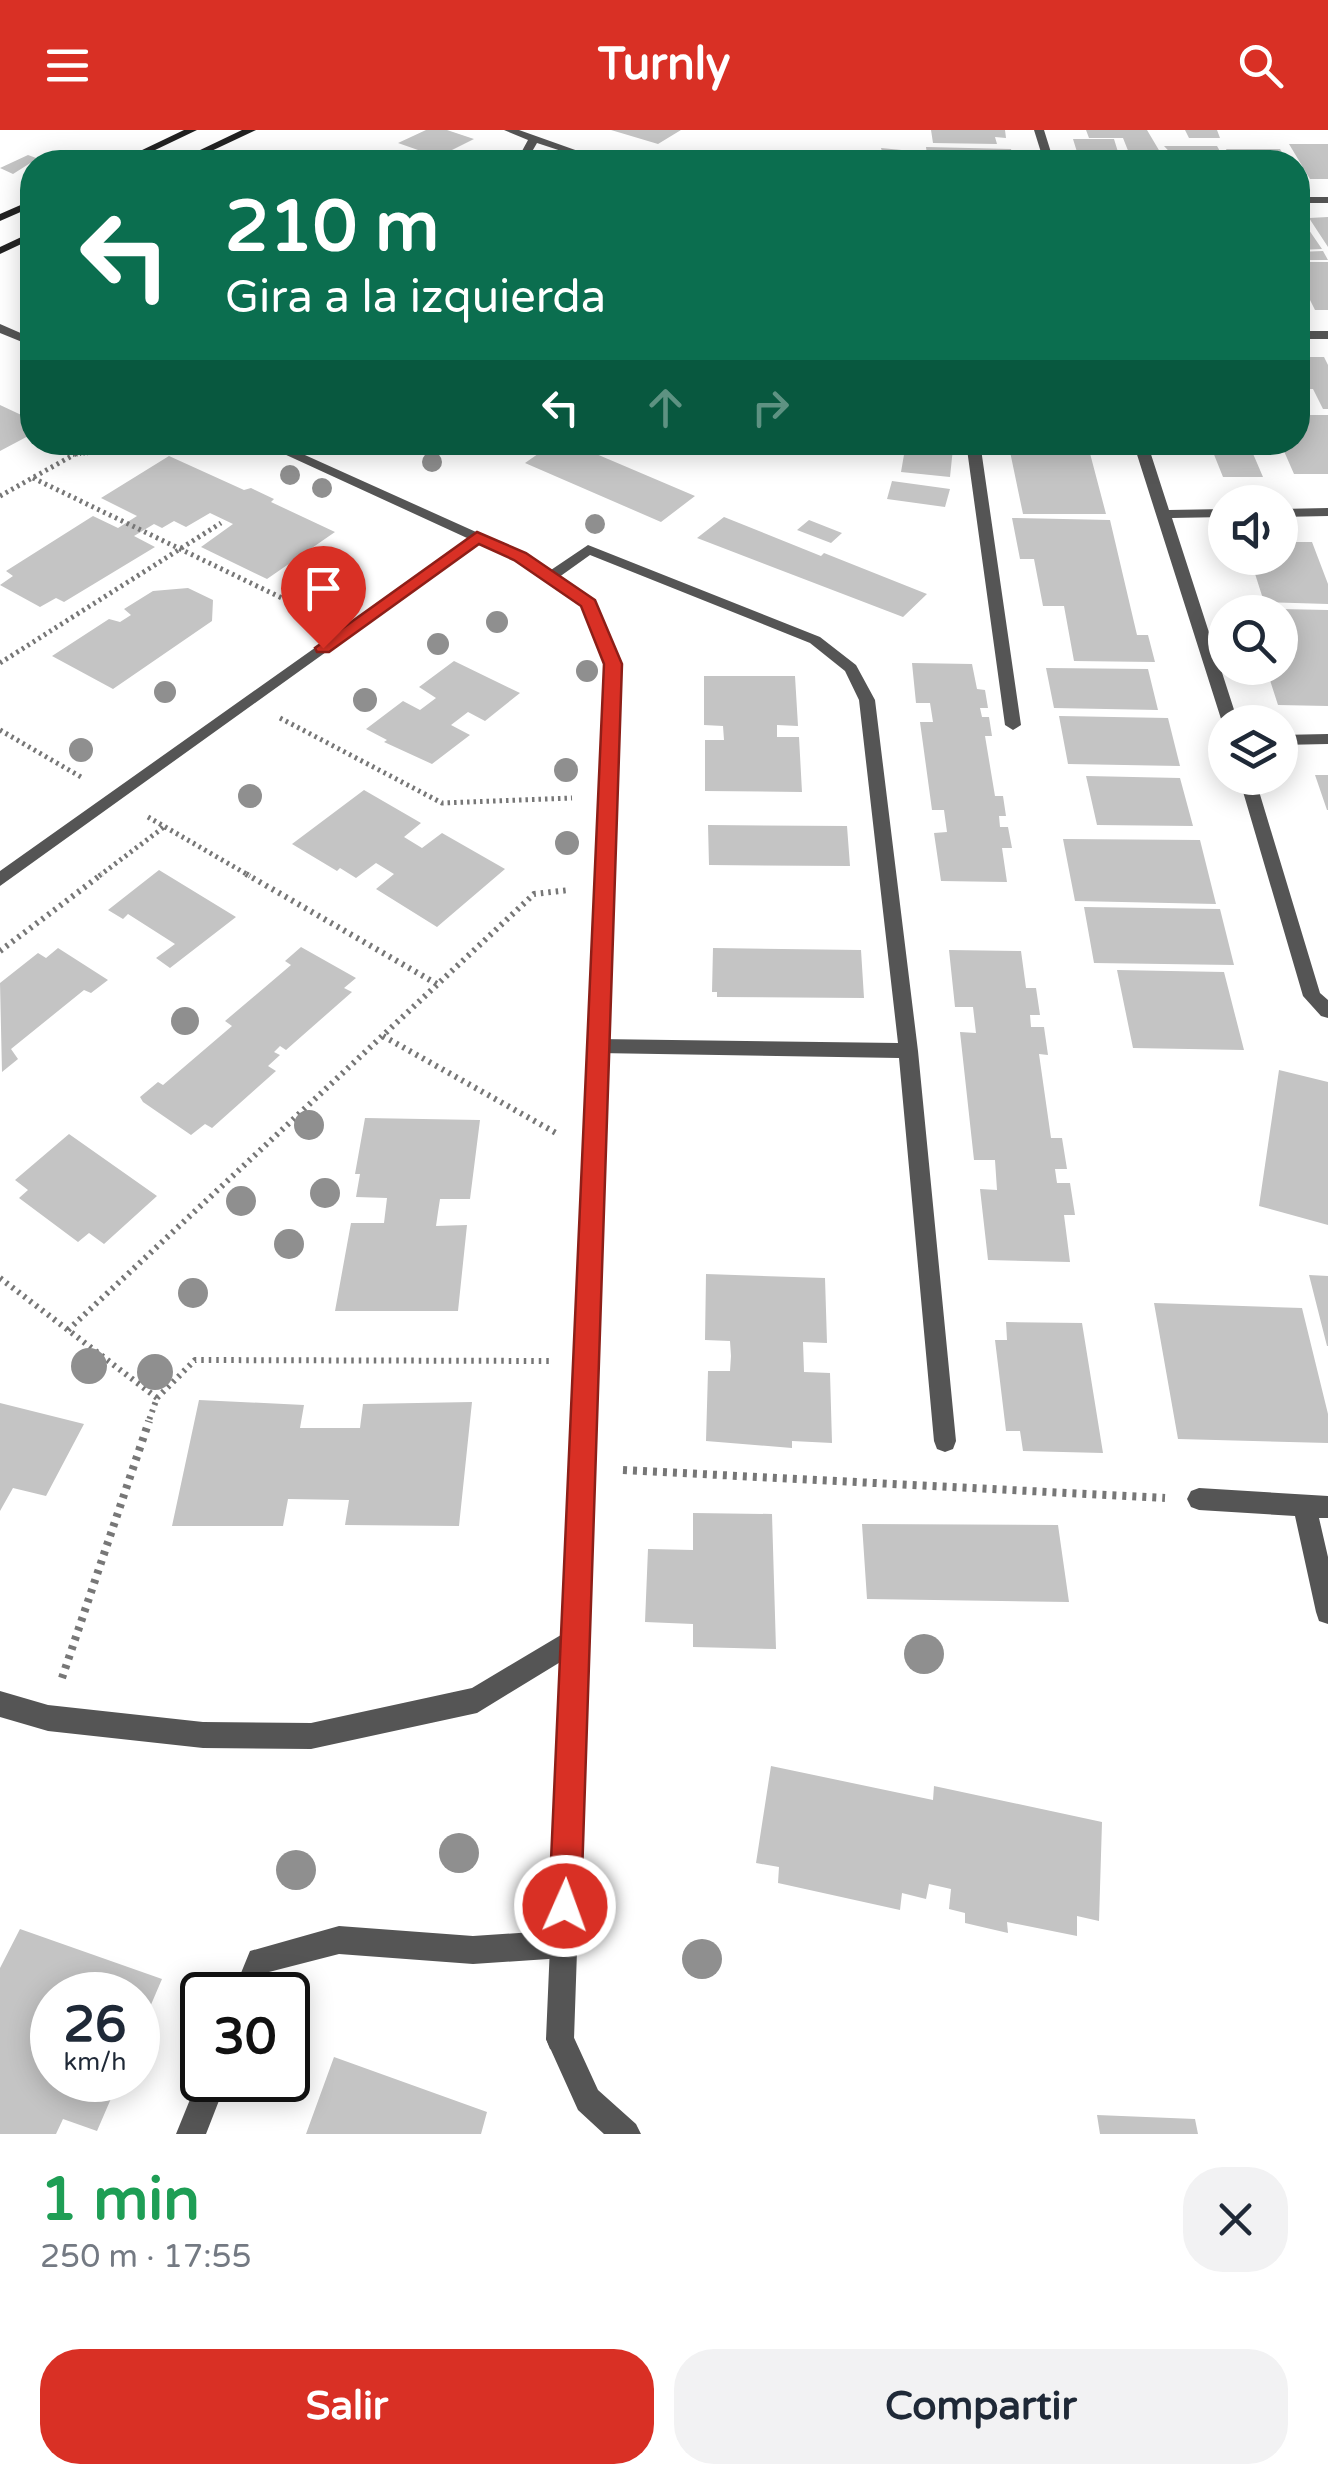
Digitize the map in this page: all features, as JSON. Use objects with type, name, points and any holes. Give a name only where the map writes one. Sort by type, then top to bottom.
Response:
[{"type":"main road","points":[[148,150],[192,130]]},
{"type":"main road","points":[[207,150],[251,130]]},
{"type":"street","points":[[509,130],[567,150]]},
{"type":"street","points":[[528,150],[534,139]]},
{"type":"street","points":[[293,455],[520,556],[589,603],[613,664],[560,2039],[588,2100],[626,2134]]},
{"type":"street","points":[[975,455],[1012,726]]},
{"type":"street","points":[[1145,455],[1225,705]]},
{"type":"street","points":[[1298,513],[1328,512]]},
{"type":"street","points":[[1165,514],[1208,513]]},
{"type":"street","points":[[0,880],[477,537]]},
{"type":"street","points":[[550,577],[588,548],[815,640],[851,668],[867,700],[908,1051],[945,1441]]},
{"type":"street","points":[[1298,740],[1328,740]]},
{"type":"street","points":[[1252,795],[1312,996],[1328,1011]]},
{"type":"street","points":[[598,1046],[908,1051]]},
{"type":"street","points":[[1199,1500],[1317,1507],[1328,1612]]},
{"type":"street","points":[[0,1704],[48,1718],[203,1735],[311,1736],[476,1700],[576,1638]]},
{"type":"street","points":[[255,1972],[260,1961],[340,1940],[474,1950],[563,1944]]},
{"type":"street","points":[[191,2134],[203,2102]]},
{"type":"path","points":[[0,496],[73,455]]},
{"type":"path","points":[[32,478],[348,630]]},
{"type":"path","points":[[0,663],[221,524]]},
{"type":"path","points":[[248,702],[442,803],[608,797]]},
{"type":"path","points":[[0,730],[436,984]]},
{"type":"path","points":[[0,951],[164,827]]},
{"type":"path","points":[[68,1330],[534,894],[604,886]]},
{"type":"path","points":[[382,1036],[554,1133],[595,1135]]},
{"type":"path","points":[[0,1278],[157,1398]]},
{"type":"path","points":[[48,1718],[157,1398],[195,1360],[586,1361]]},
{"type":"path","points":[[582,1468],[1199,1500]]},
{"type":"building","points":[[426,130],[447,130],[474,139],[452,150],[418,150],[398,143]]},
{"type":"building","points":[[611,130],[681,130],[658,144]]},
{"type":"building","points":[[931,130],[1005,130],[1006,138],[995,137],[997,144],[933,143]]},
{"type":"building","points":[[1086,130],[1147,130],[1159,150],[1128,150],[1123,138],[1089,138]]},
{"type":"building","points":[[1185,130],[1217,130],[1220,138],[1189,138]]},
{"type":"building","points":[[1073,139],[1114,139],[1117,150],[1076,150]]},
{"type":"building","points":[[1289,144],[1328,144],[1328,179],[1310,179],[1310,150],[1293,150]]},
{"type":"building","points":[[1164,146],[1217,146],[1219,150],[1168,150]]},
{"type":"building","points":[[926,147],[1011,150],[926,150]]},
{"type":"building","points":[[20,159],[20,170],[13,174],[0,168]]},
{"type":"building","points":[[1328,217],[1328,247],[1310,220]]},
{"type":"building","points":[[1310,232],[1322,249],[1310,250]]},
{"type":"building","points":[[1323,251],[1328,260],[1310,260],[1310,252]]},
{"type":"building","points":[[1310,262],[1328,262],[1328,310],[1315,310],[1310,300]]},
{"type":"building","points":[[1310,357],[1324,357],[1328,365],[1328,409],[1323,409],[1313,389]]},
{"type":"building","points":[[0,405],[20,414],[20,440],[0,451]]},
{"type":"building","points":[[1310,415],[1328,415],[1328,474],[1294,474],[1286,455],[1310,455]]},
{"type":"building","points":[[536,455],[599,455],[695,496],[661,522],[525,463]]},
{"type":"building","points":[[904,455],[952,455],[950,477],[901,472]]},
{"type":"building","points":[[1011,455],[1090,455],[1106,514],[1023,514]]},
{"type":"building","points":[[1214,455],[1254,455],[1263,477],[1223,477]]},
{"type":"building","points":[[169,456],[244,490],[251,488],[274,499],[271,502],[335,532],[267,579],[201,547],[233,524],[210,513],[186,527],[174,521],[162,528],[154,524],[134,536],[155,547],[64,602],[56,598],[40,607],[0,585],[13,576],[6,571],[93,516],[118,528],[137,516],[101,498]]},
{"type":"building","points":[[892,481],[950,489],[945,507],[887,499]]},
{"type":"building","points":[[724,517],[927,594],[903,617],[697,538]]},
{"type":"building","points":[[1012,518],[1110,520],[1137,635],[1148,635],[1155,662],[1074,661],[1064,606],[1043,606],[1034,559],[1020,559]]},
{"type":"building","points":[[809,520],[842,533],[831,543],[797,530]]},
{"type":"building","points":[[1298,542],[1312,542],[1328,584],[1328,604],[1298,603],[1298,595],[1262,595],[1255,575],[1298,575]]},
{"type":"building","points":[[188,588],[213,600],[212,621],[113,689],[52,656],[109,619],[120,622],[131,615],[124,609],[153,591]]},
{"type":"building","points":[[1298,609],[1328,610],[1328,706],[1278,705],[1272,685],[1298,685]]},
{"type":"building","points":[[454,661],[520,693],[485,721],[468,712],[451,725],[470,735],[432,764],[384,742],[387,740],[366,729],[403,701],[420,710],[436,698],[419,687]]},
{"type":"building","points":[[912,663],[972,664],[977,689],[985,690],[988,708],[980,708],[982,717],[989,717],[992,736],[985,736],[995,796],[1003,796],[1006,816],[999,816],[1000,827],[1008,827],[1012,848],[1002,848],[1007,882],[941,881],[934,833],[947,832],[944,810],[932,810],[920,722],[933,722],[930,703],[916,703]]},
{"type":"building","points":[[1046,668],[1148,669],[1158,710],[1054,708]]},
{"type":"building","points":[[704,676],[795,676],[798,726],[777,725],[777,737],[799,737],[802,792],[705,791],[705,740],[724,740],[723,726],[704,725]]},
{"type":"building","points":[[1059,716],[1168,718],[1180,766],[1068,764]]},
{"type":"building","points":[[1315,775],[1328,775],[1328,810],[1327,810]]},
{"type":"building","points":[[1086,776],[1180,778],[1193,826],[1097,825]]},
{"type":"building","points":[[364,790],[421,823],[404,837],[422,848],[442,833],[505,869],[437,927],[376,889],[394,874],[376,863],[356,878],[292,844]]},
{"type":"building","points":[[708,825],[847,826],[850,866],[709,865]]},
{"type":"building","points":[[1063,839],[1200,840],[1216,904],[1075,901]]},
{"type":"building","points":[[159,870],[236,917],[170,968],[156,958],[175,944],[128,914],[123,919],[108,910]]},
{"type":"building","points":[[1084,907],[1220,909],[1234,965],[1094,963]]},
{"type":"building","points":[[301,947],[356,978],[344,988],[352,992],[286,1050],[280,1046],[274,1052],[280,1055],[268,1066],[276,1071],[212,1128],[205,1124],[191,1135],[143,1102],[140,1097],[158,1082],[163,1085],[232,1026],[225,1021],[291,965],[285,961]]},
{"type":"building","points":[[58,948],[108,980],[91,993],[84,990],[11,1049],[18,1059],[2,1072],[0,983],[38,953],[46,958]]},
{"type":"building","points":[[713,948],[861,950],[864,998],[717,997],[717,992],[712,992]]},
{"type":"building","points":[[949,950],[1021,951],[1026,988],[1036,988],[1040,1015],[1030,1015],[1031,1027],[1044,1027],[1048,1055],[1039,1054],[1051,1138],[1062,1138],[1067,1169],[1055,1169],[1057,1183],[1070,1183],[1075,1215],[1064,1215],[1070,1262],[988,1260],[980,1189],[997,1190],[995,1160],[974,1160],[960,1032],[976,1033],[973,1007],[955,1007]]},
{"type":"building","points":[[1117,970],[1224,972],[1244,1050],[1133,1048]]},
{"type":"building","points":[[1279,1070],[1328,1082],[1328,1225],[1259,1206]]},
{"type":"building","points":[[365,1118],[480,1120],[470,1199],[440,1199],[436,1226],[467,1225],[458,1311],[335,1311],[351,1223],[384,1223],[387,1198],[356,1197],[360,1174],[355,1174]]},
{"type":"building","points":[[69,1134],[157,1196],[104,1244],[89,1233],[78,1242],[19,1198],[28,1190],[15,1180]]},
{"type":"building","points":[[706,1274],[825,1278],[827,1343],[803,1342],[804,1372],[830,1373],[832,1443],[792,1441],[792,1448],[706,1441],[708,1371],[730,1371],[731,1356],[730,1341],[705,1340]]},
{"type":"building","points":[[1309,1275],[1328,1276],[1328,1346],[1327,1346]]},
{"type":"building","points":[[1154,1303],[1302,1308],[1328,1414],[1328,1443],[1178,1439]]},
{"type":"building","points":[[1006,1322],[1082,1323],[1103,1453],[1023,1451],[1020,1431],[1006,1431],[995,1340],[1007,1340]]},
{"type":"building","points":[[199,1400],[304,1405],[300,1428],[360,1428],[363,1404],[472,1402],[459,1526],[345,1525],[349,1500],[288,1499],[283,1526],[172,1526]]},
{"type":"building","points":[[0,1403],[84,1424],[46,1496],[13,1488],[0,1511]]},
{"type":"building","points":[[693,1513],[772,1514],[776,1649],[693,1647],[693,1624],[645,1622],[648,1549],[693,1550]]},
{"type":"building","points":[[862,1524],[1058,1525],[1069,1602],[867,1599]]},
{"type":"building","points":[[771,1766],[933,1800],[934,1786],[1102,1822],[1099,1921],[1077,1916],[1077,1936],[1007,1922],[1008,1933],[965,1923],[965,1913],[949,1909],[951,1889],[929,1884],[926,1899],[902,1893],[900,1910],[778,1883],[779,1867],[756,1863]]},
{"type":"building","points":[[20,1929],[142,1972],[30,1972],[30,2102],[110,2102],[97,2131],[63,2119],[56,2134],[0,2134],[0,1968]]},
{"type":"building","points":[[334,2057],[487,2112],[481,2134],[306,2134]]},
{"type":"building","points":[[1097,2115],[1195,2119],[1198,2134],[1100,2134]]},
{"type":"route","points":[[323,648],[477,537],[520,556],[589,603],[613,664],[565,1906]]}]
